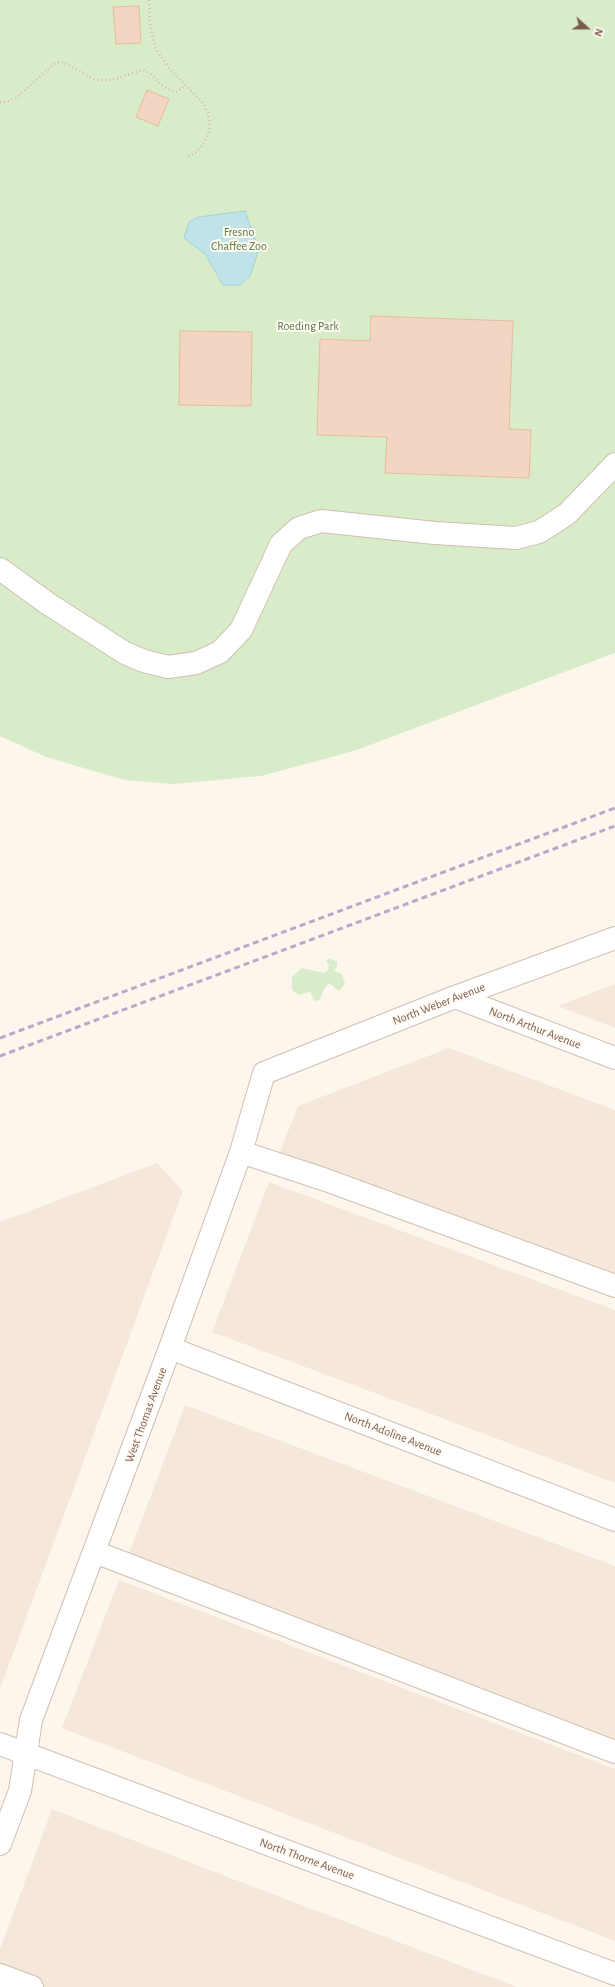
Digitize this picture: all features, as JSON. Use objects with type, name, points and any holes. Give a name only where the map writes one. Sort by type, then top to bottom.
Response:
[{"type":"street","points":[[0,569],[47,603],[125,653],[144,661],[168,667],[196,663],[220,652],[241,630],[281,544],[299,528],[320,521],[435,533],[516,538],[539,532],[567,514],[615,464]]},
{"type":"street","name":"North Weber Avenue","points":[[264,1073],[455,997],[615,938]]},
{"type":"street","name":"North Arthur Avenue","points":[[455,997],[615,1058]]},
{"type":"street","name":"West Thomas Avenue","points":[[0,1844],[20,1791],[31,1720],[170,1348],[240,1152],[264,1073]]},
{"type":"street","points":[[240,1152],[326,1180],[615,1286]]},
{"type":"street","name":"North Adoline Avenue","points":[[170,1348],[615,1520]]},
{"type":"street","points":[[95,1552],[615,1752]]},
{"type":"street","name":"North Thorne Avenue","points":[[0,1744],[615,1974]]},
{"type":"street","points":[[0,1975],[32,1987]]},
{"type":"path","points":[[149,0],[150,26],[156,49],[169,68],[203,103],[210,119],[208,132],[203,145],[196,152],[187,157]]},
{"type":"path","points":[[0,102],[5,102],[16,98],[55,63],[62,62],[96,80],[111,80],[143,70],[150,73],[161,85],[172,91],[176,92],[186,86]]},
{"type":"shaded area","points":[[615,984],[615,1028],[558,1006]]},
{"type":"shaded area","points":[[449,1048],[615,1110],[615,1283],[278,1157],[298,1106]]},
{"type":"shaded area","points":[[157,1163],[183,1191],[0,1689],[0,1222]]},
{"type":"shaded area","points":[[269,1182],[615,1310],[615,1483],[212,1332]]},
{"type":"shaded area","points":[[185,1405],[615,1566],[615,1741],[128,1556]]},
{"type":"shaded area","points":[[119,1580],[615,1769],[615,1941],[62,1728]]},
{"type":"shaded area","points":[[52,1809],[517,1987],[41,1987],[0,1971],[0,1949]]},
{"type":"green space","name":"Roeding Park","points":[[0,0],[615,0],[615,653],[354,751],[261,776],[173,784],[125,780],[46,757],[0,736]]},
{"type":"green space","points":[[329,958],[337,962],[337,967],[334,971],[342,974],[345,984],[339,991],[329,983],[324,989],[320,1000],[314,1001],[310,992],[299,995],[292,990],[292,977],[302,968],[324,973],[328,970],[329,965],[326,961]]},
{"type":"water","points":[[245,211],[259,249],[250,276],[240,285],[223,285],[205,254],[184,238],[189,222],[198,217]]},
{"type":"building","points":[[139,6],[141,43],[116,44],[113,7]]},
{"type":"building","points":[[147,90],[169,99],[158,126],[136,117]]},
{"type":"building","points":[[371,316],[513,321],[509,429],[531,430],[529,478],[385,473],[387,437],[317,435],[320,339],[370,341]]},
{"type":"building","points":[[180,331],[252,332],[251,406],[179,405]]},
{"type":"railway","points":[[0,1038],[615,808]]},
{"type":"railway","points":[[0,1056],[615,826]]},
{"type":"park label","name":"Fresno Chaffee Zoo","points":[[239,239]]}]
